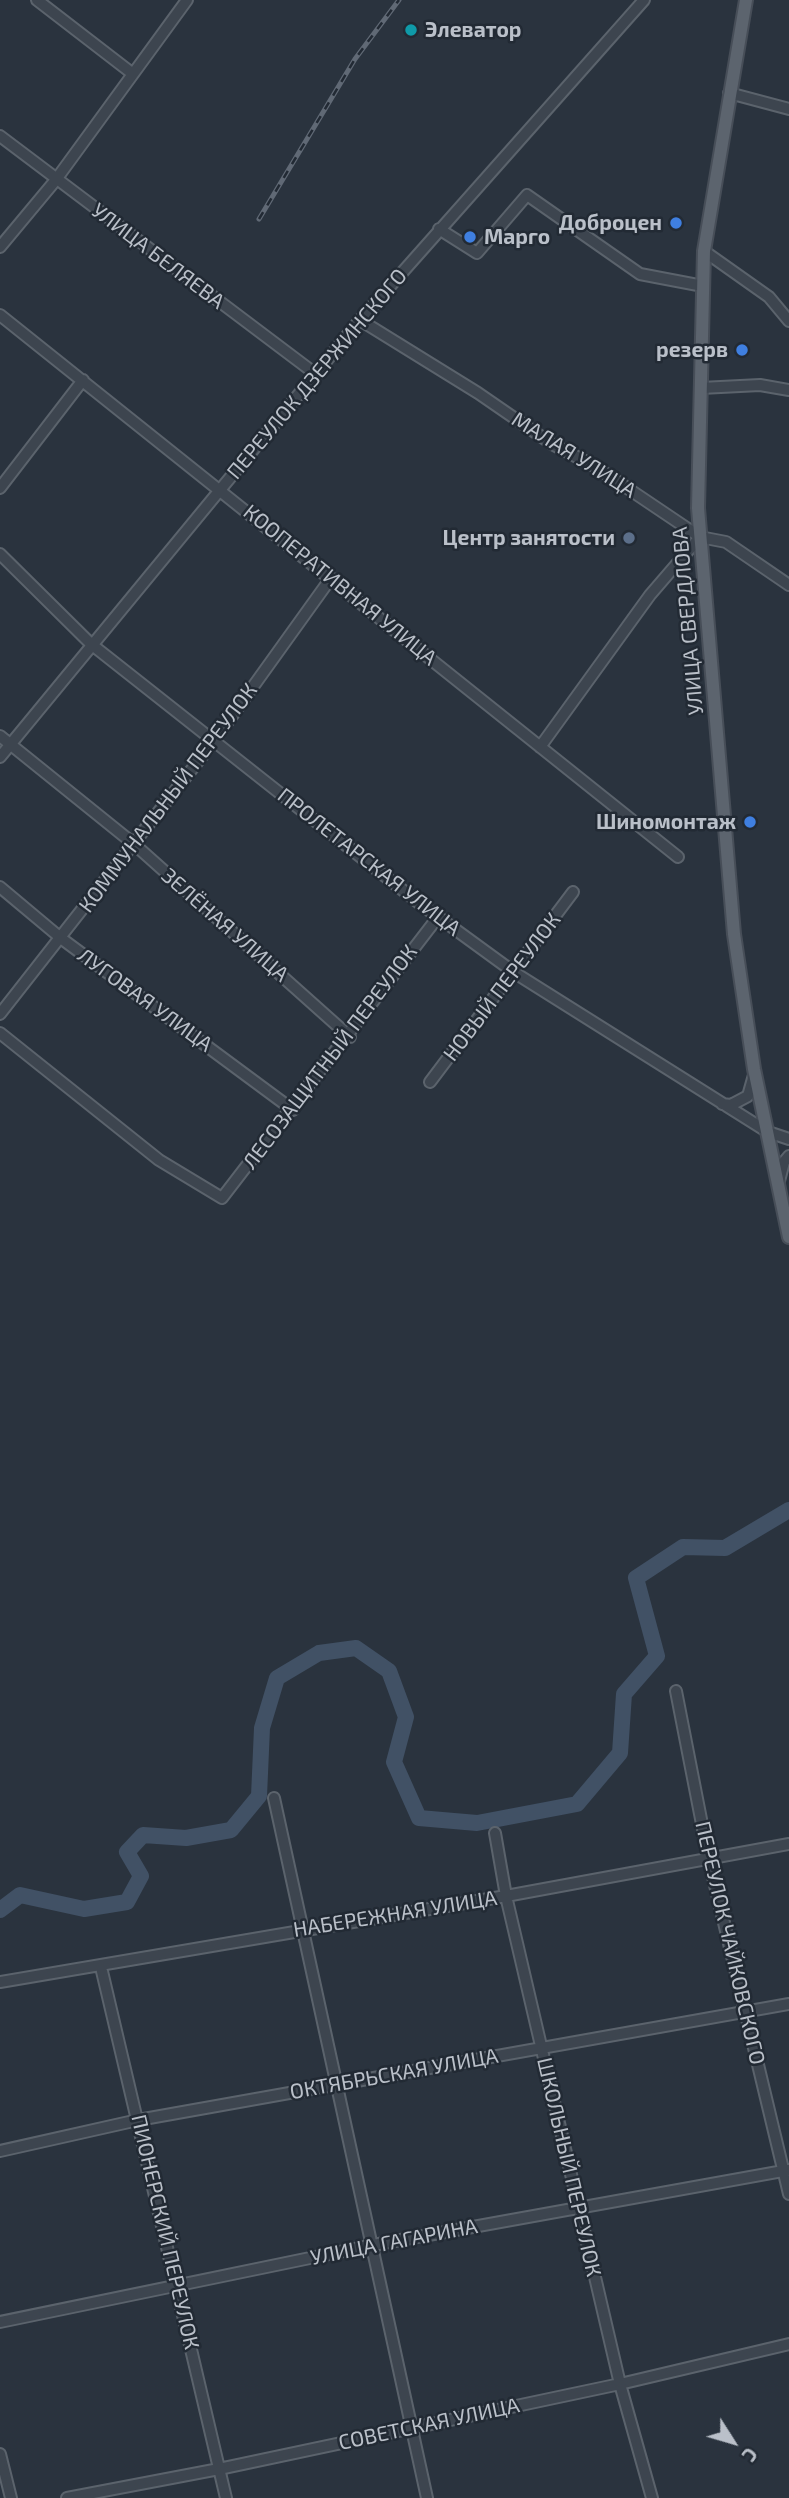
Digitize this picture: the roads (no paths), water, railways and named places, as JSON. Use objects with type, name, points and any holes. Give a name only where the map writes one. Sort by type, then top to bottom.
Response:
[{"type":"main road","name":"УЛИЦА СВЕРДЛОВА","points":[[746,0],[704,251],[700,537],[734,934],[754,1069],[789,1237]]},
{"type":"street","points":[[37,0],[133,74]]},
{"type":"street","points":[[0,247],[55,181],[187,0]]},
{"type":"street","name":"ПЕРЕУЛОК ДЗЕРЖИНСКОГО","points":[[0,757],[360,320],[644,0]]},
{"type":"street","points":[[729,93],[789,109]]},
{"type":"street","name":"УЛИЦА БЕЛЯЕВА","points":[[0,136],[55,181],[317,375]]},
{"type":"street","points":[[439,229],[477,253],[527,195],[640,274],[703,286]]},
{"type":"street","points":[[704,251],[769,297],[789,321]]},
{"type":"street","name":"КООПЕРАТИВНАЯ УЛИЦА","points":[[0,315],[678,857]]},
{"type":"street","name":"МАЛАЯ УЛИЦА","points":[[360,320],[478,393],[552,444],[596,467],[700,537],[726,542],[789,585]]},
{"type":"street","points":[[0,488],[83,380]]},
{"type":"street","points":[[701,388],[760,385],[789,390]]},
{"type":"street","points":[[540,747],[650,595],[700,537]]},
{"type":"street","name":"ПРОЛЕТАРСКАЯ УЛИЦА","points":[[0,554],[91,644],[438,917],[515,973],[722,1104],[768,1132],[789,1139]]},
{"type":"street","name":"КОММУНАЛЬНЫЙ ПЕРЕУЛОК","points":[[0,1014],[62,939],[214,741],[331,578]]},
{"type":"street","name":"ЗЕЛЁНАЯ УЛИЦА","points":[[0,736],[134,844],[349,1037]]},
{"type":"street","name":"ЛУГОВАЯ УЛИЦА","points":[[0,887],[62,939],[293,1110]]},
{"type":"street","name":"НОВЫЙ ПЕРЕУЛОК","points":[[430,1082],[515,973],[573,892]]},
{"type":"street","name":"ЛЕСОЗАЩИТНЫЙ ПЕРЕУЛОК","points":[[0,1033],[159,1160],[222,1198],[293,1110],[349,1037],[392,974],[438,917]]},
{"type":"street","points":[[722,1104],[732,1105],[748,1096],[753,1085],[754,1069]]},
{"type":"street","points":[[779,1187],[784,1162],[789,1157]]},
{"type":"street","name":"ПЕРЕУЛОК ЧАЙКОВСКОГО","points":[[676,1691],[709,1860],[786,2170],[789,2194]]},
{"type":"street","points":[[274,1798],[300,1929],[373,2245],[427,2498]]},
{"type":"street","name":"ШКОЛЬНЫЙ ПЕРЕУЛОК","points":[[495,1833],[506,1896],[578,2207],[620,2384],[652,2498]]},
{"type":"street","name":"НАБЕРЕЖНАЯ УЛИЦА","points":[[0,1982],[101,1967],[300,1929],[506,1896],[789,1844]]},
{"type":"street","name":"ПИОНЕРСКИЙ ПЕРЕУЛОК","points":[[101,1967],[226,2498]]},
{"type":"street","name":"ОКТЯБРЬСКАЯ УЛИЦА","points":[[0,2151],[138,2120],[789,2004]]},
{"type":"street","name":"УЛИЦА ГАГАРИНА","points":[[0,2322],[373,2245],[786,2170]]},
{"type":"street","name":"СОВЕТСКАЯ УЛИЦА","points":[[67,2498],[219,2469],[620,2384],[789,2344]]},
{"type":"street","points":[[0,2454],[11,2498]]},
{"type":"waterway","points":[[0,1910],[20,1895],[84,1909],[127,1902],[141,1876],[127,1852],[143,1835],[186,1838],[231,1830],[259,1796],[262,1728],[277,1678],[319,1653],[356,1648],[389,1671],[406,1717],[394,1762],[419,1818],[477,1823],[577,1804],[620,1753],[624,1694],[657,1656],[636,1578],[683,1547],[725,1548],[789,1510]]},
{"type":"railway","points":[[259,219],[355,59],[399,0]]},
{"type":"place","name":"Элеватор","points":[[411,30]]},
{"type":"place","name":"Доброцен","points":[[676,223]]},
{"type":"place","name":"Марго","points":[[470,237]]},
{"type":"place","name":"резерв","points":[[742,350]]},
{"type":"place","name":"Центр занятости","points":[[629,538]]},
{"type":"place","name":"Шиномонтаж","points":[[750,822]]}]
